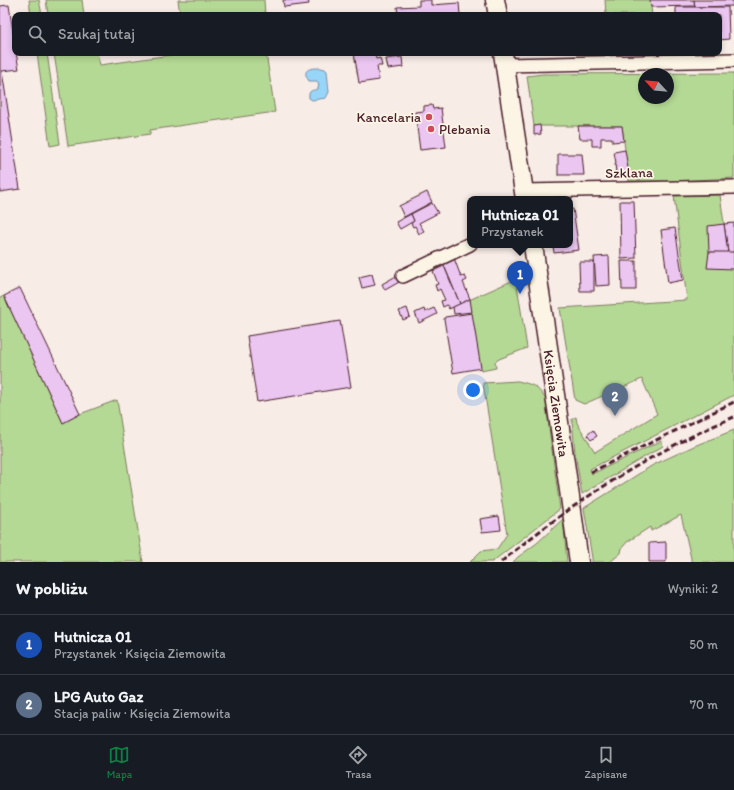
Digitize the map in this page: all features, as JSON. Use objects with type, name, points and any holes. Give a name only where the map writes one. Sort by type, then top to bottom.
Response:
[{"type":"street","points":[[495,0],[497,12]]},
{"type":"street","points":[[525,195],[504,59],[734,60]]},
{"type":"street","name":"Szklana","points":[[525,195],[734,187]]},
{"type":"street","points":[[403,276],[467,245]]},
{"type":"street","name":"Księcia Ziemowita","points":[[533,248],[579,562]]},
{"type":"green space","points":[[29,0],[39,0],[41,12],[31,12]]},
{"type":"green space","points":[[46,0],[82,0],[84,12],[48,12]]},
{"type":"green space","points":[[178,0],[264,0],[265,12],[180,12]]},
{"type":"green space","points":[[605,0],[650,0],[652,12],[606,12]]},
{"type":"green space","points":[[37,56],[47,56],[60,144],[50,146]]},
{"type":"green space","points":[[54,56],[98,56],[100,65],[164,56],[266,56],[275,112],[150,130],[150,134],[68,146]]},
{"type":"green space","points":[[674,73],[734,73],[734,178],[672,181],[629,181],[622,126],[534,126],[527,76],[543,74],[638,74],[638,104],[674,104]]},
{"type":"green space","points":[[720,195],[728,252],[734,252],[734,395],[590,469],[592,474],[661,441],[663,446],[582,494],[575,453],[572,419],[576,417],[577,423],[595,452],[657,414],[642,379],[584,404],[575,400],[560,308],[687,300],[674,196]]},
{"type":"green space","points":[[516,279],[527,348],[499,359],[495,362],[496,368],[481,371],[469,300]]},
{"type":"green space","points":[[4,296],[63,423],[80,414],[117,400],[143,562],[0,562],[0,298]]},
{"type":"green space","points":[[518,381],[534,386],[545,398],[560,509],[492,562],[470,562],[481,551],[497,549],[507,534],[483,383]]},
{"type":"green space","points":[[734,430],[734,562],[691,562],[681,515],[651,531],[650,527],[627,542],[622,548],[621,553],[610,562],[592,562],[584,508],[653,465]]},
{"type":"green space","points":[[563,519],[567,562],[513,562],[537,543]]},
{"type":"water","points":[[314,68],[321,68],[327,71],[329,92],[326,98],[312,100],[309,98],[309,93],[318,89],[319,84],[317,81],[309,81],[306,71]]},
{"type":"building","points":[[283,0],[308,0],[309,4],[284,7]]},
{"type":"building","points":[[419,0],[431,0],[431,5],[459,3],[460,12],[398,12],[397,7],[419,6]]},
{"type":"building","points":[[650,0],[694,0],[695,6],[651,7]]},
{"type":"building","points":[[694,0],[732,0],[733,6],[695,7]]},
{"type":"building","points":[[9,5],[12,26],[12,56],[17,56],[19,69],[2,71],[20,189],[0,192],[0,6]]},
{"type":"building","points":[[676,7],[728,7],[729,39],[722,40],[722,12],[676,12]]},
{"type":"building","points":[[354,56],[376,56],[376,59],[380,58],[382,66],[377,66],[379,80],[359,83]]},
{"type":"building","points":[[402,57],[403,67],[388,69],[386,59]]},
{"type":"building","name":"Plebania","points":[[432,105],[433,109],[441,108],[446,147],[420,150],[415,112],[424,111],[424,106]]},
{"type":"building","points":[[540,125],[541,134],[534,135],[534,126]]},
{"type":"building","points":[[578,126],[622,126],[624,141],[612,142],[612,138],[601,138],[601,146],[592,146],[592,139],[580,139]]},
{"type":"building","points":[[625,150],[629,174],[618,176],[618,174],[616,174],[614,152]]},
{"type":"building","points":[[558,154],[582,154],[584,175],[558,175]]},
{"type":"building","points":[[427,192],[432,202],[404,217],[399,206]]},
{"type":"building","points":[[620,201],[634,201],[636,258],[621,259]]},
{"type":"building","points":[[432,203],[438,213],[419,223],[424,231],[419,234],[415,226],[413,227],[411,223],[414,221],[411,214]]},
{"type":"building","points":[[573,209],[579,250],[554,253],[553,248],[573,248]]},
{"type":"building","points":[[411,214],[414,221],[400,229],[396,222]]},
{"type":"building","points":[[734,223],[734,252],[728,253],[724,224]]},
{"type":"building","points":[[724,224],[728,253],[709,252],[708,226]]},
{"type":"building","points":[[675,228],[683,280],[668,283],[661,230]]},
{"type":"building","points":[[709,252],[734,252],[734,269],[707,268]]},
{"type":"building","points":[[609,256],[610,285],[596,286],[594,257]]},
{"type":"building","points":[[454,258],[461,277],[465,276],[467,280],[463,282],[470,299],[460,304],[443,263]]},
{"type":"building","points":[[621,261],[636,261],[636,290],[622,290]]},
{"type":"building","points":[[579,262],[594,262],[594,291],[580,291]]},
{"type":"building","points":[[444,266],[460,304],[449,309],[447,305],[443,307],[441,301],[445,300],[440,289],[437,291],[435,285],[438,284],[433,271]]},
{"type":"building","points":[[372,274],[375,285],[362,288],[359,277]]},
{"type":"building","points":[[398,275],[401,281],[385,290],[382,284]]},
{"type":"building","points":[[20,288],[80,414],[63,423],[4,296]]},
{"type":"building","points":[[470,299],[472,312],[454,314],[453,307]]},
{"type":"building","points":[[407,308],[410,317],[403,320],[399,311]]},
{"type":"building","points":[[434,308],[437,314],[419,323],[415,313],[424,309],[425,312]]},
{"type":"building","points":[[472,313],[481,368],[453,373],[444,319],[445,317]]},
{"type":"building","points":[[340,321],[351,387],[257,402],[247,336]]},
{"type":"building","points":[[593,430],[597,436],[591,440],[587,435]]},
{"type":"building","points":[[499,516],[501,530],[482,532],[480,519]]},
{"type":"building","points":[[666,542],[666,562],[649,562],[649,543]]},
{"type":"railway","points":[[591,472],[734,402]]},
{"type":"railway","points":[[501,562],[555,520],[612,481],[702,431],[734,417]]},
{"type":"place","name":"Kancelaria","points":[[429,117]]},
{"type":"place","name":"Plebania","points":[[431,129]]},
{"type":"place","name":"Hutnicza 01","points":[[520,294]]},
{"type":"place","name":"LPG Auto Gaz","points":[[615,416]]}]
